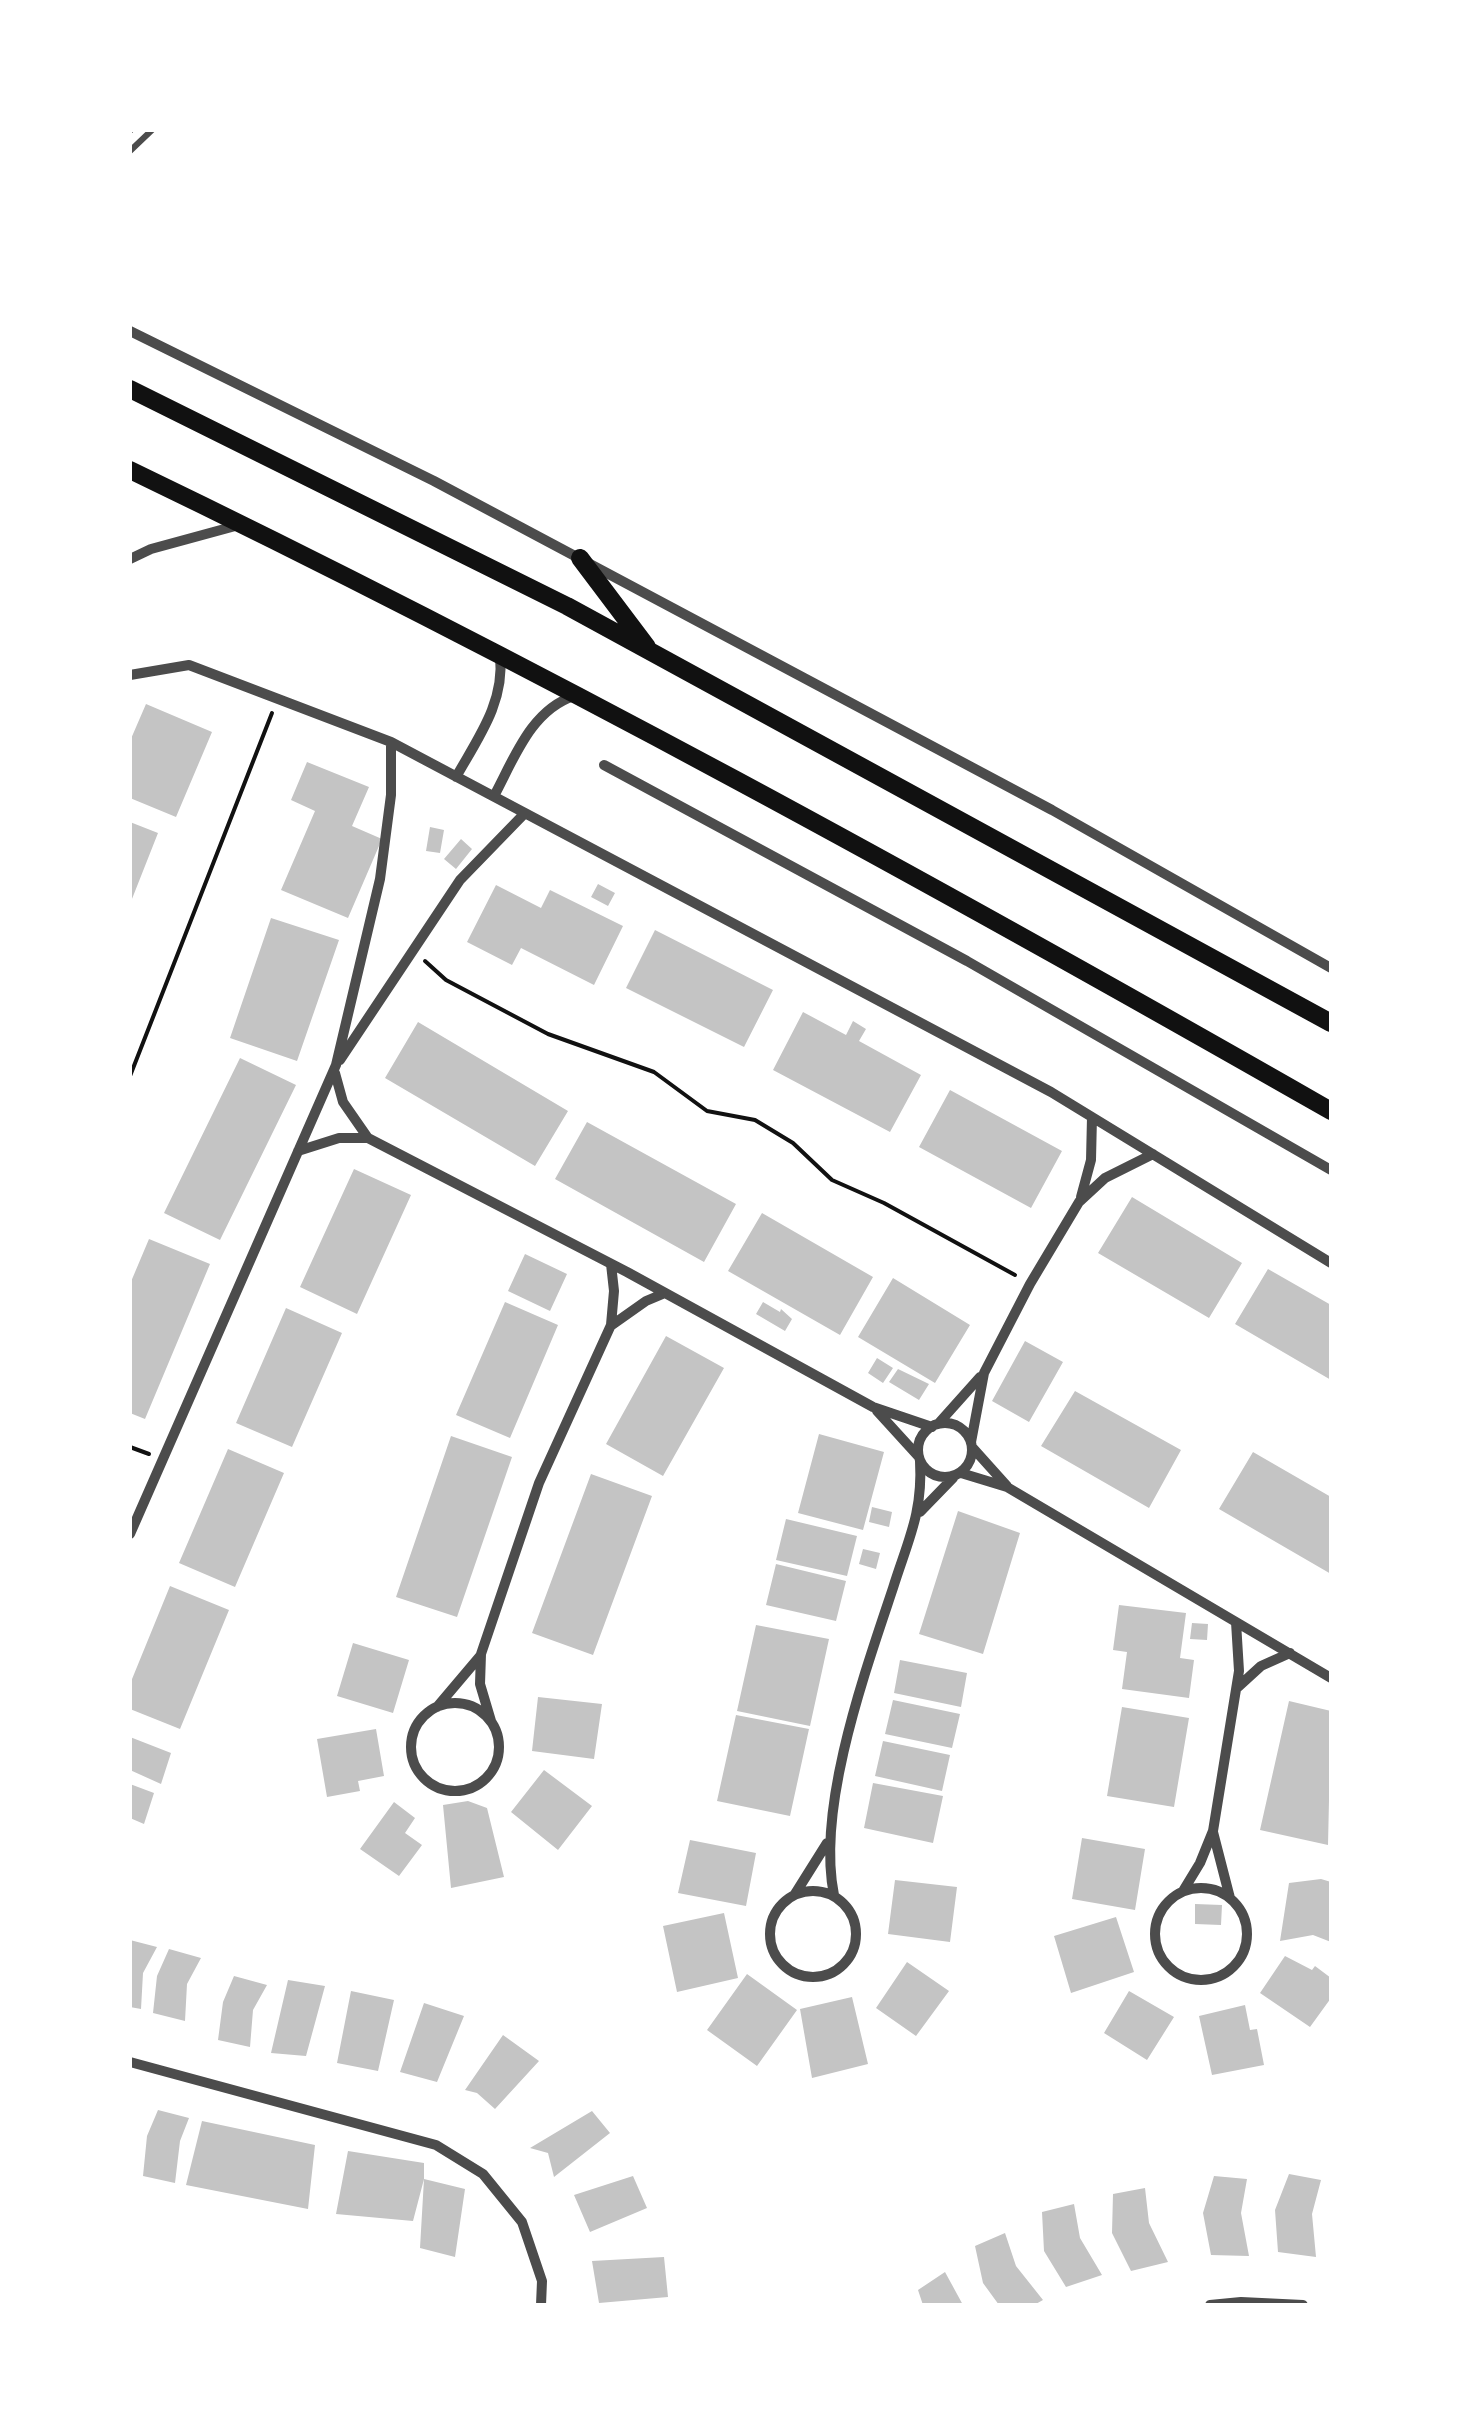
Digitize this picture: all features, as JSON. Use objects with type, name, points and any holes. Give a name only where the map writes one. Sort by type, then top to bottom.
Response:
[{"type":"main road","points":[[130,389],[244,443],[650,651],[1331,1023]]},
{"type":"main road","points":[[130,470],[500,655],[899,867],[1331,1111]]},
{"type":"main road","points":[[580,558],[650,651]]},
{"type":"street","points":[[130,331],[580,558],[1052,810],[1331,968]]},
{"type":"street","points":[[130,559],[151,549],[242,524]]},
{"type":"street","points":[[456,777],[498,697],[502,678],[500,655]]},
{"type":"street","points":[[130,675],[189,664],[391,742],[1050,1092],[1331,1263]]},
{"type":"street","points":[[494,796],[542,712],[557,701],[575,696]]},
{"type":"street","points":[[391,742],[391,795],[380,879],[335,1068],[343,1102],[368,1138],[665,1292],[873,1407],[934,1426],[958,1426],[1007,1486]]},
{"type":"street","points":[[604,766],[967,961],[1331,1170]]},
{"type":"street","points":[[130,1534],[335,1068],[460,880],[525,813]]},
{"type":"street","points":[[1080,1202],[1091,1160],[1092,1117]]},
{"type":"street","points":[[298,1151],[325,1141],[368,1138]]},
{"type":"street","points":[[834,1896],[830,1838],[857,1706],[919,1513],[920,1439],[984,1372],[1030,1284],[1080,1202],[1106,1178],[1153,1154]]},
{"type":"street","points":[[481,1654],[437,1707],[420,1720],[411,1746],[419,1772],[441,1788],[468,1789],[490,1773],[499,1747],[480,1684],[481,1654],[539,1483],[611,1325],[612,1264]]},
{"type":"street","points":[[611,1325],[665,1292]]},
{"type":"street","points":[[919,1513],[970,1462],[984,1372]]},
{"type":"street","points":[[873,1407],[935,1476],[959,1474],[1007,1486],[1331,1678]]},
{"type":"street","points":[[1213,1831],[1230,1898],[1245,1922],[1244,1950],[1226,1973],[1199,1980],[1172,1970],[1157,1947],[1158,1918],[1165,1906],[1182,1893],[1213,1831],[1237,1688],[1240,1654],[1236,1622]]},
{"type":"street","points":[[1237,1688],[1261,1666],[1290,1654]]},
{"type":"street","points":[[437,1707],[456,1702],[470,1705],[491,1721]]},
{"type":"street","points":[[795,1894],[808,1890],[834,1896],[853,1915],[856,1928],[851,1955],[832,1973],[805,1977],[781,1964],[770,1939],[775,1912],[795,1894],[830,1838]]},
{"type":"street","points":[[1182,1893],[1203,1888],[1230,1898]]},
{"type":"street","points":[[130,2062],[436,2145],[483,2174],[522,2222],[542,2281],[541,2305]]},
{"type":"street","points":[[1210,2305],[1302,2305]]},
{"type":"lane","points":[[130,151],[152,130]]},
{"type":"path","points":[[130,1076],[278,699]]},
{"type":"path","points":[[414,951],[446,980],[548,1034],[654,1072],[707,1111],[755,1120],[793,1143],[832,1180],[884,1203],[1030,1284]]},
{"type":"building","points":[[146,704],[212,732],[176,817],[130,798],[130,741]]},
{"type":"building","points":[[307,762],[369,787],[352,826],[382,839],[348,918],[281,890],[315,811],[291,800]]},
{"type":"building","points":[[130,822],[158,833],[130,904]]},
{"type":"building","points":[[430,827],[444,830],[440,853],[426,851]]},
{"type":"building","points":[[461,839],[472,849],[456,869],[444,859]]},
{"type":"building","points":[[598,884],[615,893],[608,906],[591,897]]},
{"type":"building","points":[[496,885],[541,908],[550,890],[623,926],[594,985],[521,948],[512,965],[467,942]]},
{"type":"building","points":[[271,918],[339,940],[297,1061],[230,1038]]},
{"type":"building","points":[[655,930],[773,990],[744,1047],[626,988]]},
{"type":"building","points":[[803,1012],[846,1035],[853,1021],[866,1029],[859,1041],[921,1075],[890,1132],[773,1070]]},
{"type":"building","points":[[418,1022],[568,1111],[535,1166],[385,1078]]},
{"type":"building","points":[[240,1058],[296,1085],[220,1240],[164,1213]]},
{"type":"building","points":[[950,1090],[1062,1151],[1031,1208],[919,1147]]},
{"type":"building","points":[[587,1122],[736,1204],[704,1262],[555,1179]]},
{"type":"building","points":[[354,1169],[411,1195],[357,1314],[300,1287]]},
{"type":"building","points":[[1132,1197],[1242,1263],[1209,1318],[1098,1253]]},
{"type":"building","points":[[762,1213],[873,1277],[840,1335],[728,1271]]},
{"type":"building","points":[[149,1239],[210,1264],[145,1419],[130,1413],[130,1284]]},
{"type":"building","points":[[525,1254],[567,1274],[550,1311],[508,1291]]},
{"type":"building","points":[[1268,1269],[1331,1305],[1331,1380],[1235,1324]]},
{"type":"building","points":[[893,1278],[970,1325],[935,1383],[858,1337]]},
{"type":"building","points":[[505,1302],[558,1325],[510,1438],[456,1415]]},
{"type":"building","points":[[763,1302],[780,1312],[781,1309],[792,1319],[785,1331],[756,1314]]},
{"type":"building","points":[[286,1308],[342,1333],[292,1447],[236,1423]]},
{"type":"building","points":[[666,1336],[724,1368],[663,1476],[606,1444]]},
{"type":"building","points":[[1025,1341],[1063,1362],[1029,1422],[992,1401]]},
{"type":"building","points":[[877,1358],[893,1368],[883,1383],[868,1373]]},
{"type":"building","points":[[898,1369],[929,1384],[919,1400],[889,1382]]},
{"type":"building","points":[[1075,1391],[1181,1450],[1149,1508],[1041,1446]]},
{"type":"building","points":[[819,1434],[884,1452],[863,1530],[798,1513]]},
{"type":"building","points":[[451,1436],[512,1457],[457,1617],[396,1597]]},
{"type":"building","points":[[228,1449],[284,1473],[235,1587],[179,1563]]},
{"type":"building","points":[[1253,1452],[1331,1497],[1331,1574],[1219,1509]]},
{"type":"building","points":[[591,1474],[652,1496],[593,1655],[532,1633]]},
{"type":"building","points":[[872,1507],[892,1512],[889,1527],[869,1522]]},
{"type":"building","points":[[958,1511],[1020,1533],[983,1654],[919,1634]]},
{"type":"building","points":[[786,1519],[857,1536],[847,1576],[776,1560]]},
{"type":"building","points":[[863,1549],[880,1553],[876,1569],[859,1564]]},
{"type":"building","points":[[776,1564],[846,1581],[836,1621],[766,1605]]},
{"type":"building","points":[[170,1586],[229,1610],[180,1729],[130,1709],[130,1684]]},
{"type":"building","points":[[1119,1605],[1186,1613],[1180,1658],[1194,1660],[1189,1698],[1122,1689],[1127,1652],[1113,1650]]},
{"type":"building","points":[[1192,1623],[1208,1624],[1207,1640],[1190,1639]]},
{"type":"building","points":[[756,1625],[829,1639],[810,1726],[737,1711]]},
{"type":"building","points":[[353,1643],[409,1660],[393,1713],[337,1696]]},
{"type":"building","points":[[900,1660],[967,1673],[961,1707],[894,1693]]},
{"type":"building","points":[[538,1697],[602,1704],[594,1759],[532,1751]]},
{"type":"building","points":[[893,1700],[960,1714],[952,1748],[885,1734]]},
{"type":"building","points":[[1289,1701],[1331,1711],[1328,1845],[1260,1830]]},
{"type":"building","points":[[1122,1707],[1189,1718],[1174,1807],[1107,1796]]},
{"type":"building","points":[[736,1715],[809,1729],[790,1816],[717,1801]]},
{"type":"building","points":[[376,1729],[384,1776],[358,1781],[360,1791],[327,1797],[317,1739]]},
{"type":"building","points":[[130,1737],[171,1753],[161,1784],[130,1770]]},
{"type":"building","points":[[883,1741],[950,1755],[942,1791],[875,1776]]},
{"type":"building","points":[[544,1770],[592,1806],[558,1850],[511,1812]]},
{"type":"building","points":[[873,1783],[943,1796],[933,1843],[864,1828]]},
{"type":"building","points":[[130,1784],[154,1793],[144,1824],[130,1818]]},
{"type":"building","points":[[468,1801],[487,1808],[504,1877],[451,1888],[443,1805]]},
{"type":"building","points":[[394,1802],[415,1818],[405,1833],[422,1845],[399,1876],[360,1849]]},
{"type":"building","points":[[1082,1838],[1145,1849],[1135,1910],[1072,1899]]},
{"type":"building","points":[[690,1840],[756,1853],[746,1906],[678,1893]]},
{"type":"building","points":[[1321,1879],[1331,1882],[1331,1942],[1313,1935],[1280,1941],[1289,1883]]},
{"type":"building","points":[[895,1880],[957,1887],[950,1942],[888,1934]]},
{"type":"building","points":[[1195,1904],[1222,1905],[1221,1925],[1195,1924]]},
{"type":"building","points":[[724,1913],[738,1978],[677,1992],[663,1926]]},
{"type":"building","points":[[1116,1917],[1134,1972],[1071,1993],[1054,1936]]},
{"type":"building","points":[[130,1940],[157,1947],[143,1973],[141,2009],[130,2007]]},
{"type":"building","points":[[169,1949],[201,1958],[187,1984],[185,2021],[153,2013],[157,1976]]},
{"type":"building","points":[[1285,1956],[1312,1970],[1315,1966],[1331,1978],[1331,1998],[1310,2027],[1260,1993]]},
{"type":"building","points":[[907,1962],[949,1991],[916,2036],[876,2008]]},
{"type":"building","points":[[747,1974],[797,2010],[757,2066],[707,2030]]},
{"type":"building","points":[[234,1976],[267,1985],[253,2010],[250,2047],[218,2040],[223,2002]]},
{"type":"building","points":[[288,1980],[325,1986],[306,2056],[271,2053]]},
{"type":"building","points":[[351,1991],[394,2000],[378,2071],[337,2063]]},
{"type":"building","points":[[1129,1991],[1174,2017],[1147,2060],[1104,2033]]},
{"type":"building","points":[[852,1997],[868,2064],[812,2078],[800,2009]]},
{"type":"building","points":[[424,2003],[464,2016],[437,2082],[400,2072]]},
{"type":"building","points":[[1245,2005],[1250,2030],[1257,2029],[1264,2065],[1212,2075],[1199,2016]]},
{"type":"building","points":[[503,2035],[539,2061],[495,2109],[477,2093],[465,2090]]},
{"type":"building","points":[[158,2110],[189,2118],[180,2141],[175,2183],[143,2176],[147,2136]]},
{"type":"building","points":[[592,2111],[610,2133],[554,2177],[548,2153],[530,2148]]},
{"type":"building","points":[[202,2121],[315,2145],[308,2209],[186,2185]]},
{"type":"building","points":[[348,2151],[424,2163],[413,2221],[336,2214]]},
{"type":"building","points":[[1289,2174],[1321,2180],[1312,2214],[1316,2257],[1278,2252],[1275,2210]]},
{"type":"building","points":[[633,2176],[647,2208],[590,2232],[574,2195]]},
{"type":"building","points":[[1214,2176],[1247,2179],[1241,2213],[1249,2256],[1211,2255],[1203,2213]]},
{"type":"building","points":[[424,2179],[465,2189],[455,2257],[420,2248]]},
{"type":"building","points":[[1145,2188],[1149,2223],[1168,2262],[1131,2271],[1112,2233],[1113,2194]]},
{"type":"building","points":[[1074,2204],[1080,2238],[1102,2275],[1066,2287],[1044,2251],[1042,2212]]},
{"type":"building","points":[[1005,2233],[1016,2266],[1043,2300],[1034,2305],[999,2305],[983,2283],[975,2246]]},
{"type":"building","points":[[664,2257],[668,2297],[599,2303],[592,2261]]},
{"type":"building","points":[[945,2272],[963,2305],[923,2305],[918,2290]]}]
